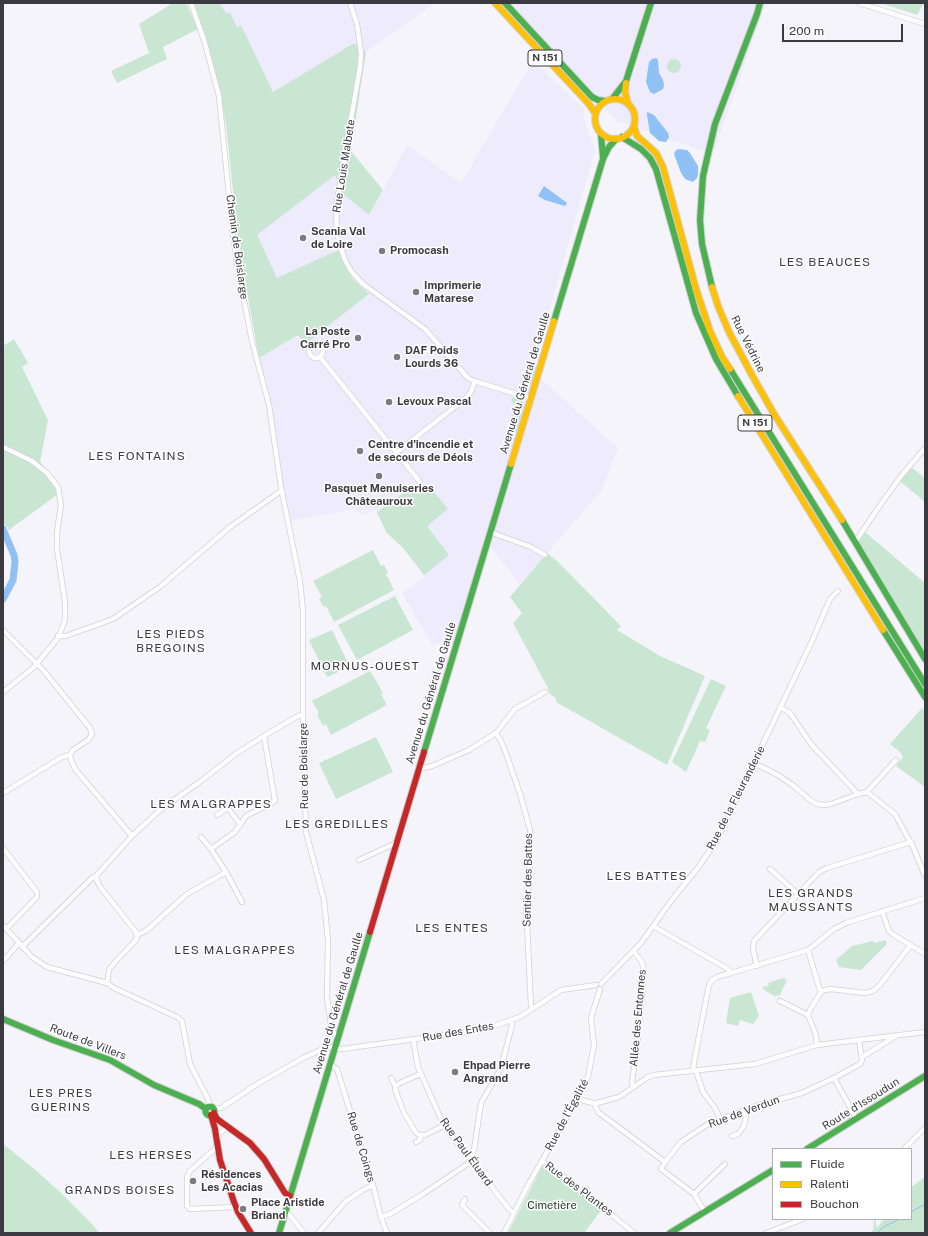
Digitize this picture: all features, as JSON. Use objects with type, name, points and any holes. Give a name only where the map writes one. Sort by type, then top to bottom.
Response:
[{"type":"main road","name":"N 151","points":[[495,3],[589,104],[595,113]]},
{"type":"main road","name":"N 151","points":[[505,3],[592,97],[605,101]]},
{"type":"main road","points":[[613,98],[624,100],[632,107],[635,116],[634,126],[627,135],[619,138],[606,137],[601,134],[595,124],[595,113],[597,108],[605,101],[613,98],[618,93],[626,81],[651,3]]},
{"type":"main road","name":"Rue Védrine","points":[[760,3],[715,124],[703,176],[700,200],[700,220],[702,244],[710,284],[718,306],[740,353],[774,414],[832,502],[925,660]]},
{"type":"main road","points":[[626,81],[628,104]]},
{"type":"main road","name":"N 151","points":[[634,126],[637,136],[656,153],[663,167],[696,289],[710,331],[722,357],[925,684]]},
{"type":"main road","name":"Avenue du Général de Gaulle","points":[[601,134],[603,159]]},
{"type":"main road","name":"N 151","points":[[619,138],[641,149],[650,158],[656,169],[696,313],[716,359],[925,697]]},
{"type":"main road","name":"Avenue du Général de Gaulle","points":[[279,1233],[603,159],[609,147],[619,138]]},
{"type":"main road","name":"Route de Villers","points":[[3,1019],[53,1040],[110,1060],[154,1084],[211,1110]]},
{"type":"main road","name":"Route d'Issoudun","points":[[809,1148],[925,1076]]},
{"type":"main road","points":[[211,1110],[217,1119],[250,1144],[276,1176],[285,1193],[290,1196]]},
{"type":"main road","points":[[211,1110],[220,1160],[236,1207],[251,1233]]},
{"type":"main road","points":[[671,1233],[772,1171]]},
{"type":"street","name":"Chemin de Boislarge","points":[[191,3],[204,40],[218,96],[234,239],[252,341],[269,404],[282,491]]},
{"type":"street","name":"Rue Louis Malbete","points":[[350,3],[359,30],[361,60],[336,204],[336,227],[342,251],[348,266],[363,284],[425,329],[466,375],[475,381],[530,398]]},
{"type":"street","points":[[859,3],[925,24]]},
{"type":"street","points":[[320,357],[420,482]]},
{"type":"street","points":[[397,452],[466,398],[475,381]]},
{"type":"street","points":[[3,447],[32,461],[47,473],[58,487],[61,505],[57,532],[57,549],[65,602],[65,620],[58,636],[36,664],[3,692]]},
{"type":"street","points":[[855,542],[902,475],[925,448]]},
{"type":"street","points":[[58,636],[66,636],[113,619],[161,586],[230,527],[282,491]]},
{"type":"street","name":"Rue de Boislarge","points":[[282,491],[303,604],[303,715],[306,832],[324,900],[328,940],[327,998],[332,1031],[338,1037]]},
{"type":"street","points":[[490,532],[531,547],[545,555]]},
{"type":"street","name":"Rue de la Fleuranderie","points":[[599,986],[634,952],[717,840],[830,599],[838,591]]},
{"type":"street","points":[[3,630],[36,664],[90,728],[92,734],[88,740],[73,750],[70,755],[62,757],[3,793]]},
{"type":"street","points":[[419,768],[432,766],[464,753],[496,733],[515,709],[545,692]]},
{"type":"street","points":[[780,707],[790,713],[811,744],[858,794]]},
{"type":"street","points":[[3,961],[92,878],[96,876],[148,820],[237,753],[298,716],[303,715]]},
{"type":"street","name":"Sentier des Battes","points":[[496,733],[507,756],[521,797],[530,830],[530,853],[526,903],[531,1006],[533,1008]]},
{"type":"street","points":[[211,849],[234,832],[246,816],[275,801],[264,736]]},
{"type":"street","points":[[70,755],[75,768],[132,836]]},
{"type":"street","points":[[754,763],[784,779],[810,800],[817,804],[824,805],[867,792],[896,760]]},
{"type":"street","points":[[867,792],[896,815],[911,842],[925,876]]},
{"type":"street","points":[[217,815],[228,808],[240,824]]},
{"type":"street","points":[[201,837],[226,872],[242,902]]},
{"type":"street","points":[[757,966],[753,950],[754,941],[816,875],[824,869],[911,842]]},
{"type":"street","points":[[359,860],[396,843]]},
{"type":"street","points":[[3,848],[37,892],[37,897],[4,927],[32,957],[47,967],[107,983],[114,988],[177,1017],[182,1021],[190,1064],[208,1099],[211,1110]]},
{"type":"street","points":[[770,869],[798,894]]},
{"type":"street","points":[[107,983],[109,970],[136,940],[137,935],[146,930],[187,894],[226,872]]},
{"type":"street","points":[[96,876],[97,881],[104,892],[137,935]]},
{"type":"street","points":[[720,1118],[715,1108],[702,1092],[693,1065],[709,985],[712,980],[717,977],[808,950],[834,929],[846,923],[925,898]]},
{"type":"street","points":[[882,911],[889,931],[910,946],[925,954]]},
{"type":"street","points":[[653,926],[728,969],[731,973]]},
{"type":"street","points":[[808,1015],[811,1008],[825,990],[831,989],[865,993],[873,991],[879,986],[910,946]]},
{"type":"street","points":[[808,950],[819,987],[822,992]]},
{"type":"street","name":"Allée des Entonnes","points":[[633,1087],[632,1082],[644,972],[642,962],[634,952]]},
{"type":"street","name":"Rue des Entes","points":[[211,1110],[222,1108],[259,1083],[303,1058],[323,1049],[335,1047],[342,1049],[485,1029],[520,1017],[561,990],[599,986]]},
{"type":"street","name":"Rue de l'Égalité","points":[[504,1233],[586,1082],[594,1045],[591,1018],[599,986]]},
{"type":"street","points":[[780,1001],[808,1015],[816,1035],[817,1044]]},
{"type":"street","points":[[469,1156],[471,1156],[474,1150],[481,1105],[485,1094],[501,1068],[512,1025],[510,1021]]},
{"type":"street","points":[[577,1099],[595,1104],[619,1097],[648,1077],[654,1075],[755,1064],[817,1044],[925,1032]]},
{"type":"street","name":"Rue de Verdun","points":[[665,1162],[686,1138],[706,1125],[720,1118],[743,1110],[802,1093],[834,1078],[860,1064],[862,1057],[897,1035]]},
{"type":"street","name":"Rue Paul Éluard","points":[[413,1039],[416,1062],[420,1074],[445,1126],[509,1209],[514,1213]]},
{"type":"street","points":[[859,1040],[862,1057]]},
{"type":"street","name":"Rue de Coings","points":[[330,1064],[337,1069],[387,1233]]},
{"type":"street","points":[[396,1086],[420,1074]]},
{"type":"street","points":[[391,1078],[396,1086],[395,1089],[404,1113],[416,1133],[425,1135],[445,1126]]},
{"type":"street","points":[[834,1078],[856,1118]]},
{"type":"street","points":[[595,1104],[598,1112],[665,1162],[661,1169],[694,1194],[704,1212]]},
{"type":"street","points":[[732,1136],[736,1135],[744,1126],[746,1116],[743,1110]]},
{"type":"street","points":[[227,1127],[219,1134],[217,1147],[190,1171],[187,1177],[187,1206],[190,1209],[236,1207]]},
{"type":"street","points":[[905,1148],[925,1128]]},
{"type":"street","points":[[416,1142],[420,1140],[421,1135]]},
{"type":"street","points":[[381,1217],[390,1214],[423,1194],[472,1161]]},
{"type":"street","name":"Rue des Plantes","points":[[542,1161],[575,1185],[634,1233]]},
{"type":"street","points":[[694,1194],[725,1164]]},
{"type":"street","points":[[318,1233],[346,1201],[373,1185]]},
{"type":"street","points":[[465,1199],[462,1204],[490,1233]]},
{"type":"street","points":[[285,1212],[289,1214],[304,1233]]},
{"type":"street","points":[[766,1233],[800,1220]]},
{"type":"shaded area","points":[[219,3],[435,3],[366,52],[354,43],[273,92],[241,25],[237,27],[230,13],[226,13]]},
{"type":"shaded area","points":[[509,3],[766,3],[713,154],[615,120]]},
{"type":"shaded area","points":[[533,61],[584,109],[584,119],[595,150],[532,371],[618,448],[602,490],[520,584],[489,545],[455,645],[441,642],[433,646],[402,593],[425,577],[424,575],[449,555],[427,526],[408,490],[377,512],[376,510],[363,515],[354,509],[286,522],[259,358],[299,335],[305,343],[369,294],[352,278],[338,250],[277,278],[256,235],[335,175],[343,194],[370,215],[407,145],[461,183]]},
{"type":"green space","points":[[173,3],[186,3],[198,29],[163,47],[167,59],[117,83],[111,71],[149,53],[139,24]]},
{"type":"green space","points":[[219,3],[226,13],[230,13],[237,27],[241,25],[273,92],[354,43],[366,52],[351,151],[383,190],[369,215],[343,194],[335,175],[257,235],[277,278],[338,250],[352,278],[369,294],[305,344],[298,335],[259,358],[239,248],[226,124],[215,70],[194,4]]},
{"type":"green space","points":[[880,3],[924,3],[917,15]]},
{"type":"green space","points":[[671,59],[677,59],[681,63],[681,69],[677,73],[671,73],[667,69],[667,63]]},
{"type":"green space","points":[[14,339],[28,363],[22,367],[48,420],[40,462],[55,478],[62,491],[9,530],[3,522],[3,346]]},
{"type":"green space","points":[[533,366],[537,367],[532,382],[525,391],[520,392],[527,368],[531,370]]},
{"type":"green space","points":[[513,397],[522,401],[524,405],[517,433],[508,428],[515,406],[511,400]]},
{"type":"green space","points":[[911,467],[925,478],[925,502],[900,481]]},
{"type":"green space","points":[[430,487],[448,509],[427,526],[449,555],[424,575],[403,548],[386,532],[377,512],[408,490]]},
{"type":"green space","points":[[865,532],[925,583],[925,651],[907,625],[858,542]]},
{"type":"green space","points":[[373,550],[381,566],[384,565],[388,572],[386,574],[394,590],[334,622],[326,606],[324,607],[319,599],[322,597],[313,581]]},
{"type":"green space","points":[[547,553],[557,561],[621,626],[617,630],[660,656],[705,676],[667,765],[556,702],[556,698],[549,693],[548,688],[513,623],[522,613],[510,597]]},
{"type":"green space","points":[[395,596],[413,630],[357,660],[338,625]]},
{"type":"green space","points":[[332,630],[350,667],[327,677],[309,640]]},
{"type":"green space","points":[[370,671],[383,693],[381,694],[387,705],[331,735],[326,724],[323,726],[317,715],[319,713],[312,701]]},
{"type":"green space","points":[[711,679],[726,686],[706,728],[710,730],[705,742],[700,741],[686,772],[672,762]]},
{"type":"green space","points":[[922,708],[925,712],[925,787],[896,766],[903,757],[900,752],[890,744]]},
{"type":"green space","points":[[376,737],[393,772],[336,799],[319,763]]},
{"type":"green space","points":[[885,940],[887,944],[861,970],[839,967],[836,960],[852,946]]},
{"type":"green space","points":[[783,978],[787,980],[780,995],[775,996],[764,990],[762,987],[769,986],[768,983]]},
{"type":"green space","points":[[751,992],[759,1016],[753,1024],[740,1020],[738,1026],[726,1023],[730,998]]},
{"type":"green space","points":[[3,1144],[60,1192],[99,1233],[3,1233]]},
{"type":"green space","name":"Cimetière","points":[[546,1166],[602,1209],[584,1233],[508,1233],[542,1167]]},
{"type":"green space","points":[[925,1177],[925,1233],[871,1233],[873,1230],[874,1221],[872,1220],[875,1220],[877,1228],[883,1220],[912,1220],[912,1186]]},
{"type":"water","points":[[656,58],[658,60],[659,73],[664,85],[663,89],[654,94],[650,92],[646,82],[649,62]]},
{"type":"water","points":[[647,112],[654,115],[668,133],[669,137],[666,142],[659,141],[650,133]]},
{"type":"water","points":[[676,150],[687,150],[698,166],[698,175],[693,182],[685,179],[681,173],[674,154]]},
{"type":"water","points":[[544,186],[567,203],[565,206],[545,200],[538,196]]},
{"type":"waterway","points":[[3,529],[14,555],[15,562],[13,580],[3,599]]},
{"type":"waterway","points":[[912,1211],[925,1204]]},
{"type":"waterway","points":[[877,1233],[885,1226],[898,1220]]},
{"type":"traffic: fast","points":[[505,3],[592,97],[605,101]]},
{"type":"traffic: fast","points":[[613,98],[626,81],[651,3]]},
{"type":"traffic: fast","points":[[712,287],[702,244],[700,220],[703,176],[715,124],[760,3]]},
{"type":"traffic: fast","points":[[601,134],[603,158]]},
{"type":"traffic: fast","points":[[622,137],[641,149],[650,158],[656,169],[696,313],[716,359],[738,396]]},
{"type":"traffic: fast","points":[[554,321],[603,159],[609,147],[616,139]]},
{"type":"traffic: fast","points":[[730,369],[925,684]]},
{"type":"traffic: fast","points":[[424,752],[511,464]]},
{"type":"traffic: fast","points":[[842,520],[925,659]]},
{"type":"traffic: fast","points":[[883,630],[925,697]]},
{"type":"traffic: fast","points":[[279,1233],[370,932]]},
{"type":"traffic: fast","points":[[3,1019],[53,1040],[110,1060],[154,1085],[199,1104],[206,1109]]},
{"type":"traffic: fast","points":[[809,1148],[925,1076]]},
{"type":"traffic: fast","points":[[208,1107],[212,1107],[214,1111],[212,1115],[208,1115],[206,1113],[206,1109],[208,1107]]},
{"type":"traffic: fast","points":[[670,1233],[772,1171]]},
{"type":"traffic: slow","points":[[495,3],[589,104],[595,113]]},
{"type":"traffic: slow","points":[[626,83],[625,92],[628,104]]},
{"type":"traffic: slow","points":[[619,99],[626,102],[632,108],[635,119],[634,127],[626,136],[619,139],[611,139],[604,136],[596,127],[595,115],[598,108],[607,100],[619,99]]},
{"type":"traffic: slow","points":[[634,126],[637,136],[656,153],[663,167],[696,289],[710,331],[722,357],[730,369]]},
{"type":"traffic: slow","points":[[712,287],[729,332],[753,377],[774,414],[842,520]]},
{"type":"traffic: slow","points":[[511,464],[554,321]]},
{"type":"traffic: slow","points":[[738,396],[883,630]]},
{"type":"traffic: jam","points":[[370,932],[424,752]]},
{"type":"traffic: jam","points":[[214,1113],[217,1119],[250,1143],[264,1159],[285,1193],[290,1196]]},
{"type":"traffic: jam","points":[[211,1115],[220,1160],[234,1202],[238,1212],[251,1233]]},
{"type":"place","name":"Scania Val de Loire","points":[[303,238]]},
{"type":"place","name":"Promocash","points":[[382,251]]},
{"type":"place","name":"Imprimerie Matarese","points":[[416,292]]},
{"type":"place","name":"La Poste Carré Pro","points":[[358,338]]},
{"type":"place","name":"DAF Poids Lourds 36","points":[[397,357]]},
{"type":"place","name":"Levoux Pascal","points":[[389,402]]},
{"type":"place","name":"Centre d'incendie et de secours de Déols","points":[[360,451]]},
{"type":"place","name":"Pasquet Menuiseries Châteauroux","points":[[379,476]]},
{"type":"place","name":"Ehpad Pierre Angrand","points":[[455,1072]]},
{"type":"place","name":"Résidences Les Acacias","points":[[193,1181]]},
{"type":"place","name":"Place Aristide Briand","points":[[243,1209]]},
{"type":"district","name":"LES BEAUCES","points":[[825,262]]},
{"type":"district","name":"LES FONTAINS","points":[[137,456]]},
{"type":"district","name":"LES PIEDS BREGOINS","points":[[171,641]]},
{"type":"district","name":"MORNUS-OUEST","points":[[365,666]]},
{"type":"district","name":"LES MALGRAPPES","points":[[211,804]]},
{"type":"district","name":"LES GREDILLES","points":[[337,824]]},
{"type":"district","name":"LES BATTES","points":[[647,876]]},
{"type":"district","name":"LES GRANDS MAUSSANTS","points":[[811,900]]},
{"type":"district","name":"LES ENTES","points":[[452,928]]},
{"type":"district","name":"LES MALGRAPPES","points":[[235,950]]},
{"type":"district","name":"LES PRES GUERINS","points":[[61,1100]]},
{"type":"district","name":"LES HERSES","points":[[151,1155]]},
{"type":"district","name":"GRANDS BOISES","points":[[120,1190]]}]
